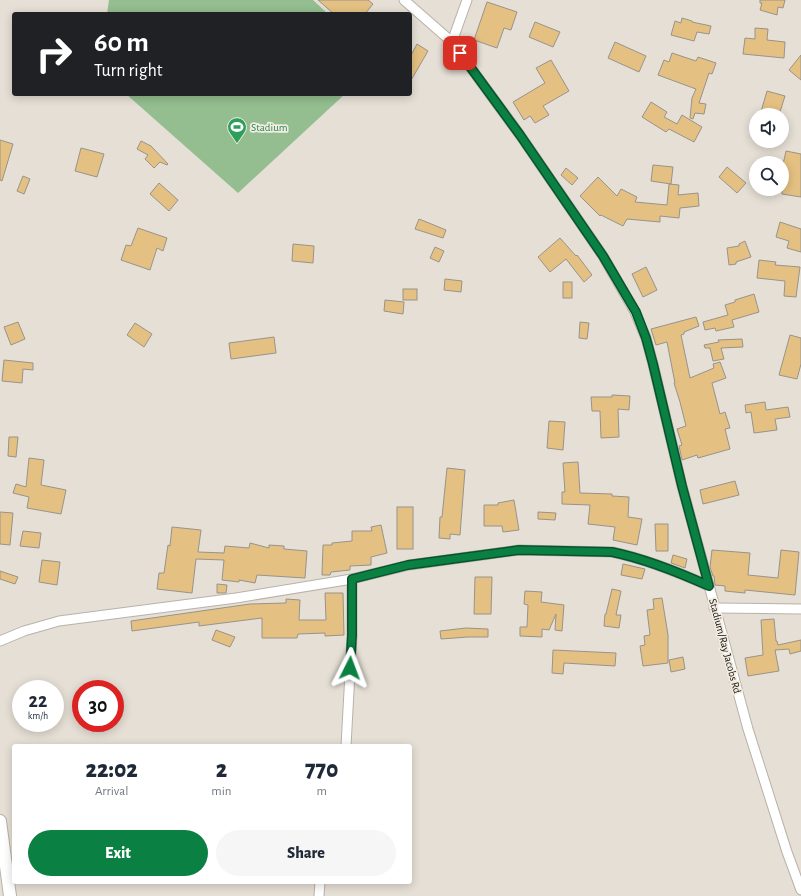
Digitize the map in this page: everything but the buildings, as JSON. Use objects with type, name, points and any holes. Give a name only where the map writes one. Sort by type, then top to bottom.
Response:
[{"type":"main road","points":[[0,821],[10,896]]},
{"type":"street","name":"Stadium/Ray Jacobs Rd","points":[[404,0],[452,42],[520,135],[603,256],[636,312],[646,338],[653,364],[682,486],[748,730],[787,852],[801,890]]},
{"type":"street","points":[[452,42],[467,0]]},
{"type":"street","points":[[0,641],[24,631],[59,621],[236,598],[352,579],[408,565],[519,550],[612,552],[674,570],[709,586]]},
{"type":"street","points":[[346,744],[352,636],[352,579]]},
{"type":"street","points":[[714,608],[801,610]]},
{"type":"street","points":[[318,896],[320,884]]},
{"type":"green space","points":[[109,0],[313,0],[326,12],[107,12]]},
{"type":"green space","name":"Stadium","points":[[128,96],[343,96],[238,193]]},
{"type":"place","name":"Stadium","points":[[237,144]]},
{"type":"route","points":[[350,668],[352,636],[352,579],[408,565],[519,550],[612,552],[674,570],[709,586],[682,486],[653,364],[646,338],[636,312],[603,256],[520,135],[460,53]]}]
